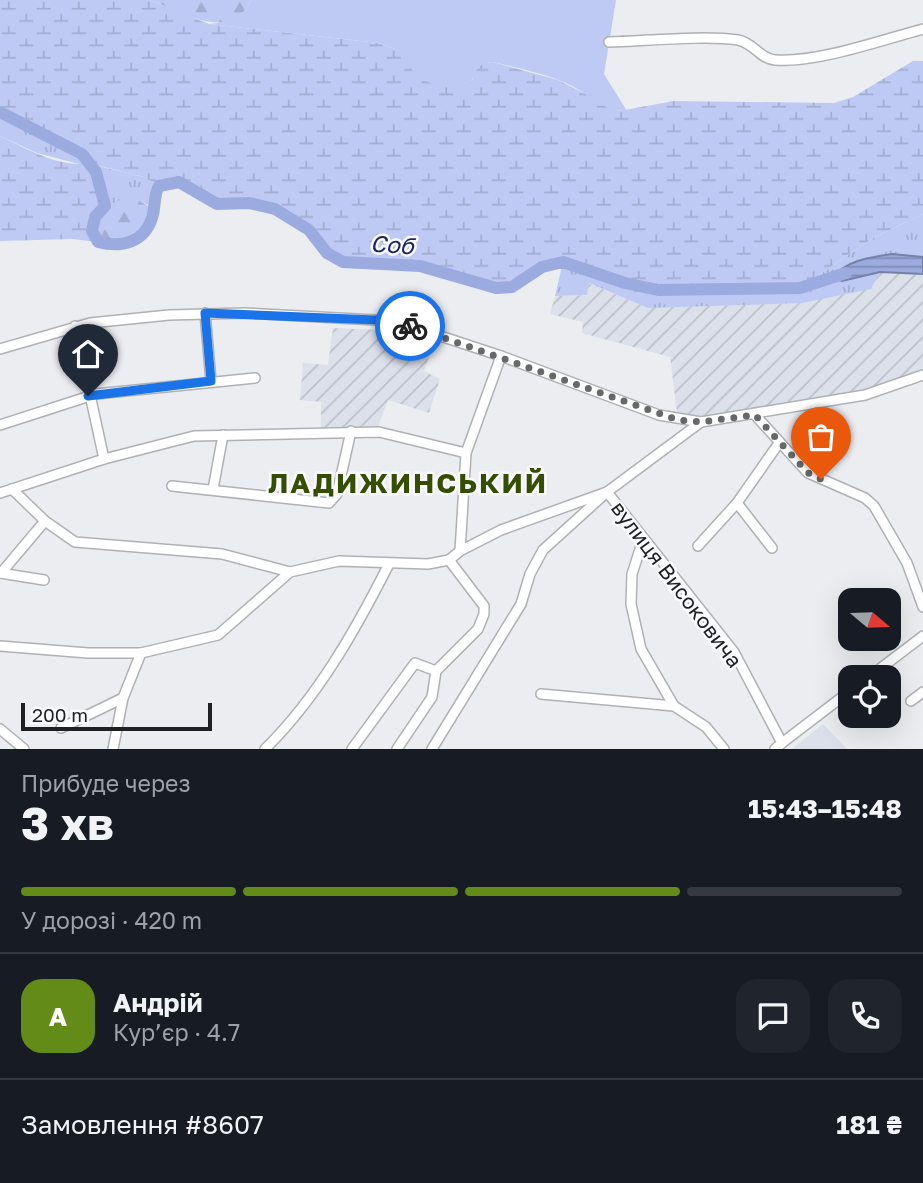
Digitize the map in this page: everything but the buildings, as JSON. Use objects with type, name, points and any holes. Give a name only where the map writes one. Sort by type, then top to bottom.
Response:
[{"type":"street","points":[[609,42],[732,40],[753,45],[767,58],[780,60],[843,51],[923,29]]},
{"type":"street","points":[[205,313],[211,381]]},
{"type":"street","points":[[0,349],[75,326],[103,321],[205,313],[386,321],[501,356],[659,415],[701,422],[865,395],[923,375]]},
{"type":"street","points":[[75,326],[88,396],[104,459]]},
{"type":"street","points":[[460,551],[466,453],[501,356]]},
{"type":"street","points":[[0,425],[88,396],[255,378]]},
{"type":"street","points":[[755,415],[808,473],[865,498],[874,506],[907,563],[923,607]]},
{"type":"street","points":[[432,749],[521,604],[530,574],[543,550],[607,492],[701,422]]},
{"type":"street","points":[[172,486],[329,503],[337,494],[351,431]]},
{"type":"street","points":[[0,493],[104,459],[182,438],[379,432],[466,453]]},
{"type":"street","points":[[213,489],[223,435]]},
{"type":"street","points":[[698,546],[737,503],[779,443]]},
{"type":"street","points":[[12,489],[46,521],[83,544],[222,554],[290,572],[339,561],[428,565],[449,560],[460,551],[513,525],[607,492]]},
{"type":"street","name":"вулиця Високовича","points":[[607,492],[734,652],[778,746]]},
{"type":"street","points":[[737,503],[772,548]]},
{"type":"street","points":[[1,573],[46,521]]},
{"type":"street","points":[[643,540],[632,573],[631,604],[641,649],[674,706],[706,727],[724,749]]},
{"type":"street","points":[[397,749],[432,697],[436,671],[478,629],[484,614],[484,606],[449,560]]},
{"type":"street","points":[[265,749],[282,732],[357,628],[389,564]]},
{"type":"street","points":[[0,646],[88,653],[141,653],[218,635],[290,572]]},
{"type":"street","points":[[1,573],[44,580]]},
{"type":"street","points":[[885,665],[923,636]]},
{"type":"street","points":[[113,749],[122,698],[141,653]]},
{"type":"street","points":[[352,749],[415,663],[436,671]]},
{"type":"street","points":[[911,701],[923,691]]},
{"type":"street","points":[[541,694],[674,706]]},
{"type":"street","points":[[61,727],[122,698]]},
{"type":"street","points":[[778,746],[838,700]]},
{"type":"street","points":[[0,729],[24,749]]},
{"type":"shaded area","points":[[892,254],[923,257],[923,274],[880,272],[842,281],[833,278],[852,263]]},
{"type":"shaded area","points":[[880,272],[923,274],[923,375],[886,389],[755,415],[678,420],[670,357],[582,333],[583,322],[550,314],[555,296],[587,295],[588,283],[649,308],[871,285]]},
{"type":"shaded area","points":[[333,328],[379,330],[433,345],[424,371],[440,379],[429,413],[388,400],[377,429],[321,428],[321,402],[300,400],[303,363],[328,365]]},
{"type":"shaded area","points":[[823,724],[847,749],[792,749]]},
{"type":"green space","points":[[0,0],[150,0],[209,24],[379,43],[398,50],[408,60],[472,81],[475,70],[483,63],[493,62],[558,80],[619,111],[674,101],[834,103],[853,97],[913,61],[923,61],[923,214],[873,238],[800,288],[658,290],[625,283],[563,262],[542,267],[516,284],[502,288],[420,266],[343,262],[327,253],[309,230],[275,209],[249,203],[217,204],[179,182],[159,186],[144,177],[92,164],[99,179],[105,206],[93,227],[98,242],[72,239],[0,241],[0,136],[55,160],[90,163],[75,149],[0,112]]},
{"type":"green space","points":[[150,0],[251,0],[242,13],[232,20],[219,22],[191,17]]},
{"type":"green space","points":[[251,0],[616,0],[604,74],[627,111],[603,106],[559,80],[493,62],[480,66],[469,86],[454,88],[430,83],[414,73],[398,50],[379,43],[209,24],[234,18],[244,11]]},
{"type":"green space","points":[[0,112],[75,149],[90,164],[144,177],[159,186],[154,209],[143,203],[130,201],[105,206],[99,179],[83,165],[37,153],[0,136]]},
{"type":"green space","points":[[122,199],[135,199],[154,209],[147,228],[126,243],[98,242],[92,231],[95,219],[106,207]]},
{"type":"green space","points":[[923,214],[923,257],[892,254],[833,277],[843,281],[880,272],[871,289],[802,303],[648,308],[589,283],[587,295],[555,296],[563,262],[637,287],[800,288],[873,238]]},
{"type":"waterway","name":"Соб","points":[[0,112],[82,154],[96,172],[105,206],[95,217],[92,231],[98,242],[107,244],[131,242],[143,233],[152,218],[159,186],[179,182],[217,204],[249,203],[275,209],[309,230],[327,253],[343,262],[420,266],[496,288],[512,287],[542,267],[563,262],[625,283],[658,290],[800,288],[846,273]]},
{"type":"way so far","points":[[410,326],[678,420],[701,422],[755,415],[808,473],[821,479]]},
{"type":"district","name":"ЛАДИЖИНСЬКИЙ","points":[[408,482]]},
{"type":"route","points":[[88,396],[211,381],[205,313],[376,320],[410,326]]}]
